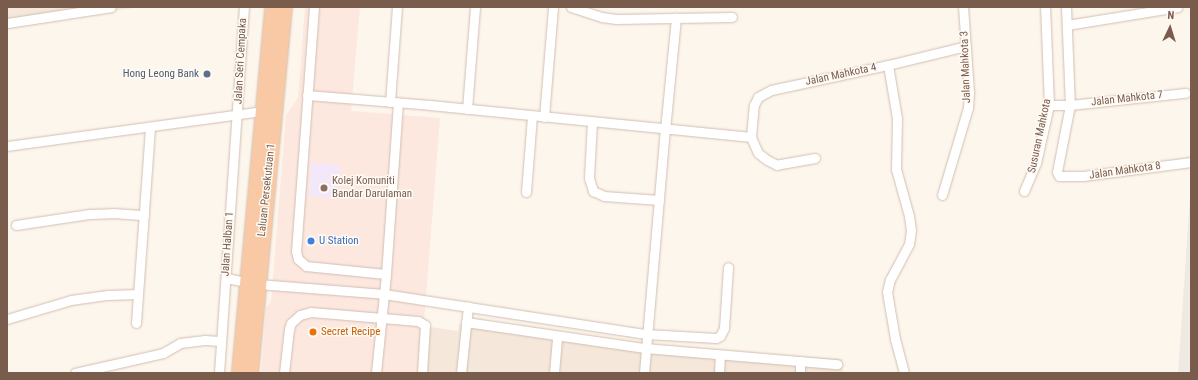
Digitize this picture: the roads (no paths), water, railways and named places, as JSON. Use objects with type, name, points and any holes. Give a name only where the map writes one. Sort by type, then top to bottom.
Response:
[{"type":"highway","name":"Laluan Persekutuan 1","points":[[250,373],[253,283],[263,111],[272,7]]},
{"type":"highway","name":"Laluan Persekutuan 1","points":[[239,373],[253,283],[285,7]]},
{"type":"street","points":[[7,23],[110,7]]},
{"type":"street","name":"Jalan Seri Cempaka","points":[[238,115],[244,7]]},
{"type":"street","points":[[314,7],[296,251],[298,259],[306,266],[386,274]]},
{"type":"street","points":[[376,373],[386,274],[397,7]]},
{"type":"street","points":[[467,109],[475,7]]},
{"type":"street","points":[[544,117],[553,7]]},
{"type":"street","points":[[571,7],[588,10],[616,19],[732,17]]},
{"type":"street","name":"Jalan Mahkota 3","points":[[942,195],[968,108],[969,92],[963,7]]},
{"type":"street","name":"Susuran Mahkota","points":[[1024,191],[1036,163],[1049,105],[1045,7]]},
{"type":"street","points":[[1066,7],[1068,25],[1070,106]]},
{"type":"street","points":[[1068,25],[1178,7]]},
{"type":"street","points":[[644,373],[646,334],[676,18]]},
{"type":"street","name":"Jalan Mahkota 4","points":[[751,137],[755,100],[762,93],[966,46]]},
{"type":"street","points":[[888,65],[897,118],[896,169],[909,216],[911,230],[909,244],[890,279],[887,292],[894,333],[904,373]]},
{"type":"street","name":"Jalan Mahkota 7","points":[[1049,105],[1070,106],[1185,93]]},
{"type":"street","points":[[308,95],[751,137],[758,153],[777,165],[815,158]]},
{"type":"street","name":"Jalan Mahkota 8","points":[[1070,106],[1057,172],[1059,176],[1083,176],[1191,162]]},
{"type":"street","points":[[7,146],[263,111]]},
{"type":"street","name":"Jalan Halban 1","points":[[218,373],[238,115]]},
{"type":"street","points":[[526,192],[532,116]]},
{"type":"street","points":[[592,122],[590,178],[593,191],[604,196],[659,200]]},
{"type":"street","points":[[136,322],[150,127]]},
{"type":"street","points":[[16,225],[89,214],[113,213],[144,215]]},
{"type":"street","points":[[226,278],[253,283],[384,294],[646,334],[716,338],[720,336],[724,328],[728,267]]},
{"type":"street","points":[[7,319],[71,300],[108,295],[138,294]]},
{"type":"street","points":[[462,373],[468,306]]},
{"type":"street","points":[[284,373],[291,323],[300,315],[311,312],[418,321],[425,325],[422,373]]},
{"type":"street","points":[[466,322],[645,348],[720,356],[837,364]]},
{"type":"street","points":[[554,373],[557,336]]},
{"type":"street","points":[[75,373],[163,353],[180,343],[205,340],[220,341]]},
{"type":"street","points":[[718,373],[720,356]]},
{"type":"street","points":[[800,361],[800,373]]},
{"type":"place","name":"Hong Leong Bank","points":[[207,74]]},
{"type":"place","name":"Kolej Komuniti Bandar Darulaman","points":[[324,188]]},
{"type":"place","name":"U Station","points":[[311,241]]},
{"type":"place","name":"Secret Recipe","points":[[313,332]]}]
